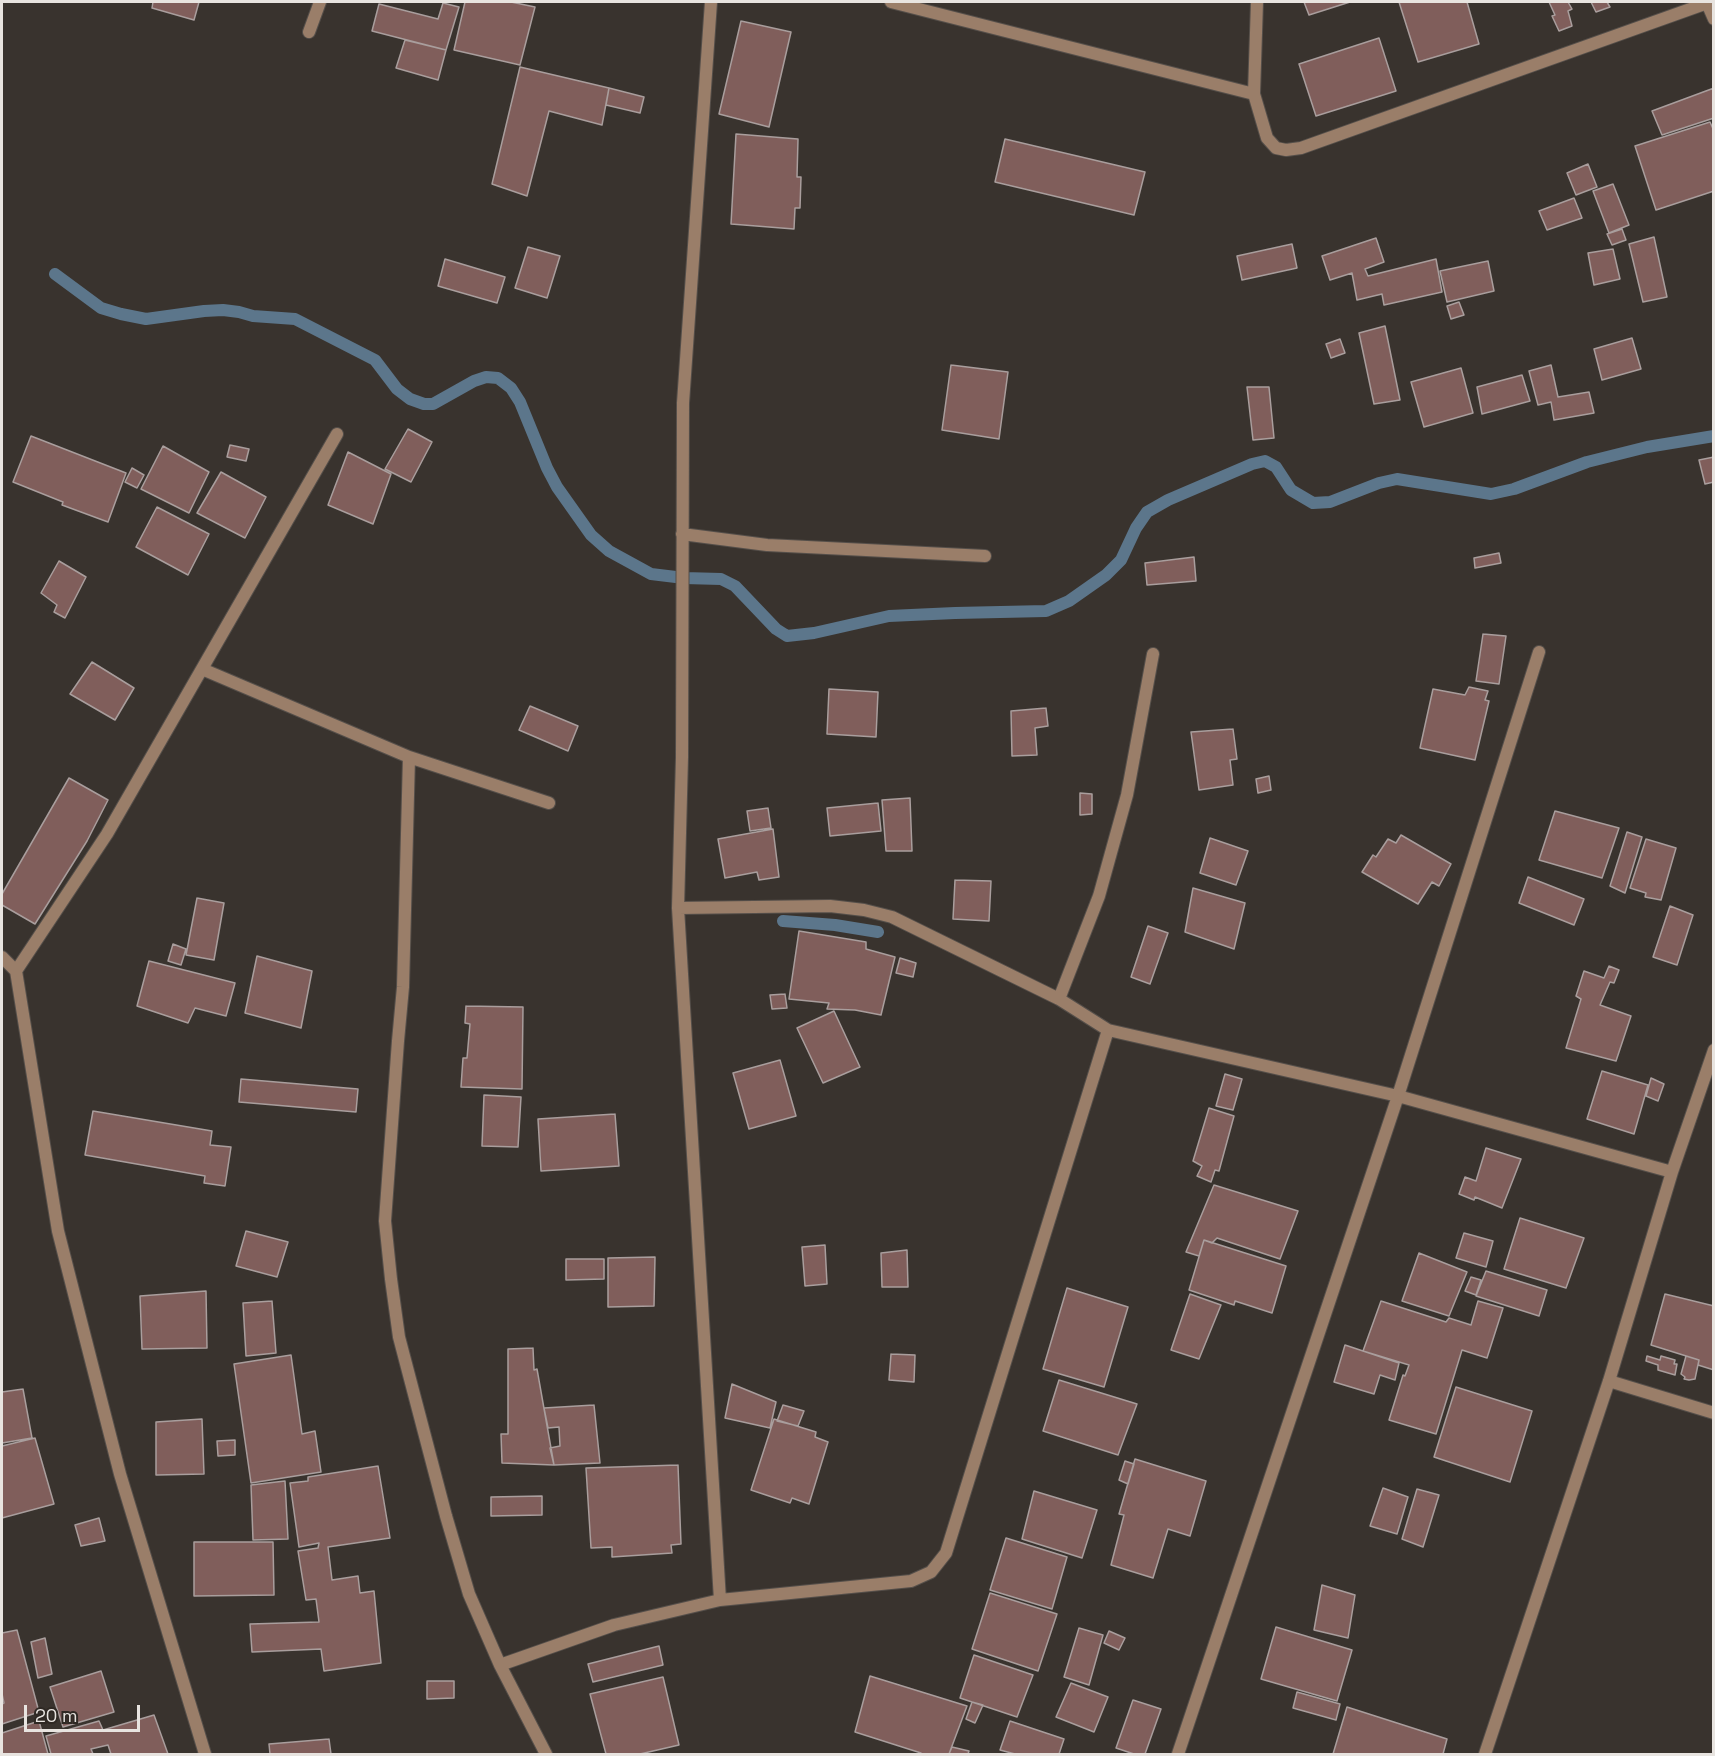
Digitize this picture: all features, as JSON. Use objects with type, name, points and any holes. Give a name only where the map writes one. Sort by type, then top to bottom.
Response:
[{"type":"street","points":[[309,32],[320,2]]},
{"type":"street","points":[[711,2],[683,403],[682,757],[678,908],[720,1600]]},
{"type":"street","points":[[891,2],[1254,94]]},
{"type":"street","points":[[1257,2],[1254,94],[1267,138],[1276,148],[1286,150],[1301,148],[1708,2],[1713,19]]},
{"type":"street","points":[[16,971],[107,834],[337,434]]},
{"type":"street","points":[[682,534],[767,545],[985,556]]},
{"type":"street","points":[[1178,1755],[1398,1096],[1539,652]]},
{"type":"street","points":[[1059,999],[1099,896],[1124,807],[1153,654]]},
{"type":"street","points":[[202,669],[409,757],[549,803]]},
{"type":"street","points":[[409,757],[403,987],[385,1221],[391,1280],[399,1337],[469,1594],[500,1665],[546,1755]]},
{"type":"street","points":[[678,908],[830,906],[864,910],[892,917],[1059,999],[1108,1030],[1398,1096],[1672,1172]]},
{"type":"street","points":[[2,957],[16,971],[58,1231],[120,1474],[205,1755]]},
{"type":"street","points":[[500,1665],[614,1625],[720,1600],[911,1581],[931,1572],[946,1553],[1108,1030]]},
{"type":"street","points":[[1485,1755],[1609,1381],[1672,1172],[1713,1050]]},
{"type":"street","points":[[1609,1381],[1713,1413]]},
{"type":"building","points":[[153,2],[199,2],[194,20],[152,8]]},
{"type":"building","points":[[465,2],[511,2],[535,7],[520,65],[454,50]]},
{"type":"building","points":[[1304,2],[1350,2],[1309,15]]},
{"type":"building","points":[[1399,2],[1467,2],[1479,44],[1418,62]]},
{"type":"building","points":[[1549,2],[1568,2],[1572,9],[1568,11],[1572,26],[1559,31]]},
{"type":"building","points":[[1591,2],[1607,2],[1610,7],[1596,12]]},
{"type":"building","points":[[443,3],[459,7],[446,50],[372,31],[379,4],[438,19]]},
{"type":"building","points":[[741,21],[791,32],[769,127],[719,114]]},
{"type":"building","points":[[1379,38],[1396,91],[1316,116],[1299,64]]},
{"type":"building","points":[[405,40],[446,50],[438,80],[396,68]]},
{"type":"building","points":[[520,67],[609,88],[602,125],[549,111],[527,196],[492,184]]},
{"type":"building","points":[[609,88],[644,97],[640,113],[606,105]]},
{"type":"building","points":[[1714,88],[1714,118],[1662,135],[1652,111]]},
{"type":"building","points":[[1710,122],[1714,131],[1714,191],[1656,210],[1635,146]]},
{"type":"building","points":[[736,134],[798,139],[797,177],[801,177],[800,208],[795,208],[794,229],[731,224]]},
{"type":"building","points":[[1005,139],[1145,172],[1134,215],[995,182]]},
{"type":"building","points":[[1588,164],[1597,187],[1576,195],[1567,173]]},
{"type":"building","points":[[1613,184],[1629,225],[1609,233],[1593,191]]},
{"type":"building","points":[[1574,198],[1582,218],[1547,230],[1539,211]]},
{"type":"building","points":[[1622,229],[1626,240],[1612,245],[1607,234]]},
{"type":"building","points":[[1654,237],[1667,297],[1643,302],[1629,244]]},
{"type":"building","points":[[1376,238],[1384,262],[1365,269],[1368,276],[1436,259],[1442,292],[1384,305],[1382,294],[1357,300],[1352,273],[1330,280],[1322,256]]},
{"type":"building","points":[[1292,244],[1297,268],[1242,280],[1237,256]]},
{"type":"building","points":[[528,247],[560,256],[547,298],[515,288]]},
{"type":"building","points":[[1613,249],[1620,279],[1594,285],[1588,253]]},
{"type":"building","points":[[445,259],[505,277],[497,303],[438,286]]},
{"type":"building","points":[[1488,261],[1494,291],[1447,302],[1440,271]]},
{"type":"building","points":[[1459,302],[1464,315],[1451,319],[1447,306]]},
{"type":"building","points":[[1385,326],[1400,400],[1374,404],[1359,333]]},
{"type":"building","points":[[1632,338],[1641,369],[1602,380],[1594,349]]},
{"type":"building","points":[[1340,339],[1345,353],[1331,358],[1326,344]]},
{"type":"building","points":[[951,365],[1008,372],[999,439],[942,430]]},
{"type":"building","points":[[1551,365],[1558,397],[1589,392],[1594,413],[1554,420],[1551,402],[1538,405],[1529,371]]},
{"type":"building","points":[[1461,368],[1473,413],[1424,427],[1411,382]]},
{"type":"building","points":[[1522,375],[1530,401],[1482,414],[1477,387]]},
{"type":"building","points":[[1247,387],[1269,387],[1274,438],[1253,440]]},
{"type":"building","points":[[408,429],[432,442],[411,482],[385,469]]},
{"type":"building","points":[[31,436],[126,473],[108,522],[62,505],[63,502],[13,482]]},
{"type":"building","points":[[230,445],[249,449],[246,461],[227,457]]},
{"type":"building","points":[[163,446],[209,472],[189,513],[141,489]]},
{"type":"building","points":[[348,452],[391,474],[373,524],[328,505]]},
{"type":"building","points":[[1714,457],[1714,482],[1705,484],[1699,460]]},
{"type":"building","points":[[132,468],[144,475],[137,488],[125,482]]},
{"type":"building","points":[[221,472],[266,497],[245,538],[197,513]]},
{"type":"building","points":[[157,507],[209,534],[188,575],[136,547]]},
{"type":"building","points":[[1499,553],[1501,563],[1475,568],[1474,558]]},
{"type":"building","points":[[1194,557],[1196,581],[1147,585],[1145,563]]},
{"type":"building","points":[[59,561],[86,577],[65,618],[54,612],[57,605],[41,593]]},
{"type":"building","points":[[1483,634],[1506,636],[1499,684],[1476,681]]},
{"type":"building","points":[[92,662],[134,688],[115,720],[70,694]]},
{"type":"building","points":[[1469,687],[1488,691],[1485,700],[1489,701],[1475,760],[1420,748],[1433,689],[1465,695]]},
{"type":"building","points":[[829,689],[878,692],[876,737],[827,734]]},
{"type":"building","points":[[530,706],[578,726],[568,751],[519,730]]},
{"type":"building","points":[[1046,708],[1048,726],[1035,728],[1037,755],[1012,756],[1011,711]]},
{"type":"building","points":[[1233,729],[1237,759],[1230,760],[1233,785],[1199,790],[1191,732]]},
{"type":"building","points":[[1269,776],[1271,790],[1258,793],[1256,779]]},
{"type":"building","points":[[69,778],[108,800],[87,841],[35,924],[2,905],[2,894]]},
{"type":"building","points":[[1080,793],[1092,794],[1092,814],[1080,815]]},
{"type":"building","points":[[910,798],[912,851],[886,851],[882,800]]},
{"type":"building","points":[[878,803],[881,831],[830,836],[827,808]]},
{"type":"building","points":[[768,808],[771,828],[750,831],[747,811]]},
{"type":"building","points":[[1555,811],[1619,828],[1602,878],[1539,860]]},
{"type":"building","points":[[773,829],[779,877],[759,880],[757,872],[725,878],[718,839]]},
{"type":"building","points":[[1627,832],[1642,837],[1625,893],[1610,886]]},
{"type":"building","points":[[1401,835],[1451,864],[1439,886],[1432,882],[1418,904],[1362,872],[1373,855],[1376,857],[1388,839],[1396,843]]},
{"type":"building","points":[[1210,838],[1248,851],[1236,885],[1200,873]]},
{"type":"building","points":[[1646,839],[1676,848],[1661,900],[1645,897],[1646,893],[1630,888]]},
{"type":"building","points":[[1528,877],[1584,899],[1574,925],[1519,903]]},
{"type":"building","points":[[955,880],[991,881],[989,921],[953,919]]},
{"type":"building","points":[[1193,888],[1245,903],[1234,949],[1185,932]]},
{"type":"building","points":[[197,898],[224,903],[214,960],[186,955]]},
{"type":"building","points":[[1670,906],[1693,915],[1677,965],[1653,957]]},
{"type":"building","points":[[1148,926],[1168,933],[1150,984],[1131,977]]},
{"type":"building","points":[[799,931],[866,942],[866,949],[895,957],[881,1015],[855,1010],[827,1009],[829,1003],[789,999]]},
{"type":"building","points":[[173,944],[186,949],[181,965],[168,961]]},
{"type":"building","points":[[257,956],[312,971],[301,1028],[245,1013]]},
{"type":"building","points":[[900,958],[916,963],[913,977],[896,973]]},
{"type":"building","points":[[149,961],[235,983],[226,1016],[195,1008],[188,1023],[137,1006]]},
{"type":"building","points":[[1609,966],[1619,970],[1614,983],[1610,982],[1600,1005],[1631,1016],[1616,1061],[1566,1048],[1581,999],[1576,996],[1584,971],[1604,978]]},
{"type":"building","points":[[785,994],[787,1008],[772,1009],[770,995]]},
{"type":"building","points":[[466,1006],[523,1007],[522,1089],[461,1087],[463,1058],[467,1058],[470,1024],[465,1023]]},
{"type":"building","points":[[834,1011],[860,1067],[823,1083],[797,1028]]},
{"type":"building","points":[[780,1060],[796,1116],[749,1129],[733,1073]]},
{"type":"building","points":[[1602,1071],[1648,1085],[1634,1134],[1587,1119]]},
{"type":"building","points":[[1225,1074],[1242,1079],[1233,1110],[1216,1106]]},
{"type":"building","points":[[1651,1078],[1664,1084],[1658,1101],[1646,1096]]},
{"type":"building","points":[[241,1079],[358,1089],[356,1112],[239,1102]]},
{"type":"building","points":[[484,1095],[521,1097],[518,1147],[482,1146]]},
{"type":"building","points":[[1209,1108],[1234,1116],[1219,1171],[1215,1170],[1211,1182],[1197,1176],[1202,1166],[1193,1161]]},
{"type":"building","points":[[93,1111],[212,1131],[210,1145],[231,1147],[225,1186],[204,1183],[205,1176],[85,1155]]},
{"type":"building","points":[[615,1114],[619,1166],[541,1171],[538,1119]]},
{"type":"building","points":[[1486,1148],[1521,1159],[1502,1208],[1475,1197],[1474,1200],[1459,1194],[1465,1177],[1476,1181]]},
{"type":"building","points":[[1214,1185],[1298,1211],[1280,1259],[1217,1238],[1212,1243],[1204,1240],[1199,1256],[1186,1252]]},
{"type":"building","points":[[1520,1218],[1584,1238],[1566,1288],[1504,1269]]},
{"type":"building","points":[[246,1231],[288,1242],[277,1277],[236,1266]]},
{"type":"building","points":[[1464,1233],[1493,1241],[1486,1267],[1456,1258]]},
{"type":"building","points":[[1204,1240],[1286,1266],[1272,1313],[1235,1301],[1234,1305],[1189,1290]]},
{"type":"building","points":[[825,1245],[827,1284],[805,1286],[802,1247]]},
{"type":"building","points":[[907,1250],[908,1287],[882,1287],[881,1253]]},
{"type":"building","points":[[1419,1253],[1467,1272],[1449,1316],[1402,1301]]},
{"type":"building","points":[[655,1257],[654,1306],[608,1307],[608,1258]]},
{"type":"building","points":[[566,1259],[604,1259],[604,1279],[566,1280]]},
{"type":"building","points":[[1486,1271],[1547,1290],[1539,1316],[1476,1296]]},
{"type":"building","points":[[1471,1277],[1481,1280],[1476,1295],[1465,1291]]},
{"type":"building","points":[[1067,1288],[1128,1307],[1104,1387],[1043,1369]]},
{"type":"building","points":[[206,1291],[207,1348],[142,1349],[140,1296]]},
{"type":"building","points":[[1190,1294],[1221,1305],[1199,1359],[1171,1350]]},
{"type":"building","points":[[1665,1294],[1714,1306],[1714,1370],[1698,1365],[1699,1360],[1651,1345]]},
{"type":"building","points":[[272,1301],[276,1353],[246,1356],[243,1303]]},
{"type":"building","points":[[1381,1301],[1446,1322],[1449,1318],[1471,1325],[1478,1301],[1503,1308],[1487,1358],[1462,1350],[1436,1434],[1389,1420],[1403,1375],[1405,1376],[1409,1365],[1363,1351]]},
{"type":"building","points":[[1345,1345],[1399,1363],[1395,1380],[1380,1375],[1374,1394],[1334,1382]]},
{"type":"building","points":[[533,1348],[534,1370],[537,1369],[554,1465],[502,1463],[501,1434],[508,1434],[508,1349]]},
{"type":"building","points":[[891,1354],[915,1355],[914,1382],[889,1380]]},
{"type":"building","points":[[291,1355],[302,1434],[315,1431],[321,1472],[251,1483],[234,1364]]},
{"type":"building","points":[[1647,1356],[1660,1360],[1661,1356],[1675,1360],[1674,1364],[1677,1364],[1675,1375],[1658,1370],[1658,1365],[1646,1361]]},
{"type":"building","points":[[1686,1356],[1699,1360],[1695,1379],[1684,1379],[1685,1377],[1681,1374]]},
{"type":"building","points":[[1059,1380],[1137,1404],[1118,1455],[1043,1431]]},
{"type":"building","points":[[732,1384],[776,1402],[770,1428],[725,1418]]},
{"type":"building","points":[[1456,1387],[1532,1411],[1510,1482],[1434,1457]]},
{"type":"building","points":[[23,1389],[32,1438],[2,1443],[2,1392]]},
{"type":"building","points":[[594,1405],[600,1463],[554,1465],[550,1448],[560,1446],[559,1427],[548,1428],[544,1408]]},
{"type":"building","points":[[783,1405],[804,1411],[798,1426],[777,1421]]},
{"type":"building","points":[[202,1419],[204,1474],[156,1475],[156,1422]]},
{"type":"building","points":[[774,1419],[816,1432],[815,1437],[828,1442],[809,1504],[792,1498],[790,1503],[751,1490]]},
{"type":"building","points":[[35,1438],[54,1504],[2,1518],[2,1446]]},
{"type":"building","points":[[235,1440],[235,1455],[218,1456],[217,1441]]},
{"type":"building","points":[[1135,1459],[1206,1481],[1190,1536],[1168,1529],[1153,1578],[1111,1565],[1124,1515],[1119,1514]]},
{"type":"building","points":[[1125,1461],[1134,1464],[1128,1484],[1119,1480]]},
{"type":"building","points":[[678,1465],[681,1544],[671,1545],[672,1553],[612,1557],[612,1547],[591,1548],[586,1468]]},
{"type":"building","points":[[378,1466],[390,1538],[328,1547],[332,1580],[358,1576],[360,1593],[374,1591],[381,1663],[324,1671],[321,1649],[252,1652],[250,1624],[319,1622],[316,1599],[306,1600],[298,1551],[318,1548],[319,1543],[299,1547],[290,1483],[308,1481],[308,1477]]},
{"type":"building","points":[[285,1481],[288,1539],[253,1540],[251,1485]]},
{"type":"building","points":[[1383,1488],[1408,1497],[1397,1534],[1370,1526]]},
{"type":"building","points":[[1417,1489],[1439,1495],[1423,1547],[1402,1539]]},
{"type":"building","points":[[1034,1491],[1097,1510],[1082,1558],[1022,1539]]},
{"type":"building","points":[[542,1496],[542,1515],[491,1516],[491,1497]]},
{"type":"building","points":[[99,1518],[105,1541],[81,1546],[75,1525]]},
{"type":"building","points":[[1006,1538],[1067,1557],[1052,1609],[990,1590]]},
{"type":"building","points":[[194,1542],[273,1542],[274,1595],[194,1596]]},
{"type":"building","points":[[1322,1585],[1355,1595],[1348,1638],[1314,1630]]},
{"type":"building","points":[[990,1593],[1057,1614],[1038,1671],[972,1649]]},
{"type":"building","points":[[1276,1627],[1352,1650],[1337,1701],[1261,1679]]},
{"type":"building","points":[[1079,1628],[1103,1635],[1089,1685],[1064,1677]]},
{"type":"building","points":[[17,1630],[39,1712],[2,1724],[2,1704],[4,1703],[2,1633]]},
{"type":"building","points":[[1109,1631],[1125,1638],[1119,1650],[1104,1643]]},
{"type":"building","points":[[45,1638],[52,1674],[38,1678],[31,1642]]},
{"type":"building","points":[[659,1646],[663,1665],[593,1682],[588,1664]]},
{"type":"building","points":[[974,1655],[1033,1675],[1017,1717],[960,1698]]},
{"type":"building","points":[[101,1671],[114,1712],[63,1727],[50,1687]]},
{"type":"building","points":[[870,1676],[967,1706],[949,1754],[920,1754],[855,1732]]},
{"type":"building","points":[[663,1677],[679,1745],[640,1754],[606,1754],[590,1694]]},
{"type":"building","points":[[427,1681],[454,1681],[454,1698],[427,1699]]},
{"type":"building","points":[[1071,1683],[1108,1697],[1094,1732],[1056,1717]]},
{"type":"building","points":[[1297,1692],[1340,1704],[1336,1720],[1293,1708]]},
{"type":"building","points":[[1133,1700],[1161,1709],[1145,1754],[1134,1754],[1116,1748]]},
{"type":"building","points":[[972,1702],[983,1705],[975,1723],[966,1719]]},
{"type":"building","points":[[1347,1707],[1447,1739],[1443,1754],[1333,1754]]},
{"type":"building","points":[[154,1715],[168,1754],[111,1754],[108,1745],[91,1749],[93,1754],[51,1754],[46,1736],[99,1721],[103,1730]]},
{"type":"building","points":[[39,1721],[48,1754],[2,1754],[2,1733]]},
{"type":"building","points":[[1010,1721],[1064,1739],[1059,1754],[1015,1754],[1000,1750]]},
{"type":"building","points":[[329,1739],[331,1754],[270,1754],[269,1744]]},
{"type":"building","points":[[952,1747],[969,1751],[968,1754],[949,1754]]},
{"type":"waterway","points":[[55,274],[101,308],[146,319],[223,310],[253,316],[295,319],[375,360],[397,389],[410,399],[424,404],[433,404],[474,381],[486,377],[498,378],[511,388],[520,402],[557,487],[591,535],[609,551],[651,574],[721,579],[735,586],[776,629],[787,636],[814,633],[889,616],[1046,611],[1069,601],[1106,575],[1121,560],[1136,528],[1147,512],[1168,500],[1252,464],[1265,461],[1276,467],[1291,490],[1313,503],[1330,502],[1379,483],[1397,479],[1491,494],[1514,489],[1587,462],[1647,447],[1714,436]]},
{"type":"waterway","points":[[783,921],[835,925],[878,932]]}]
